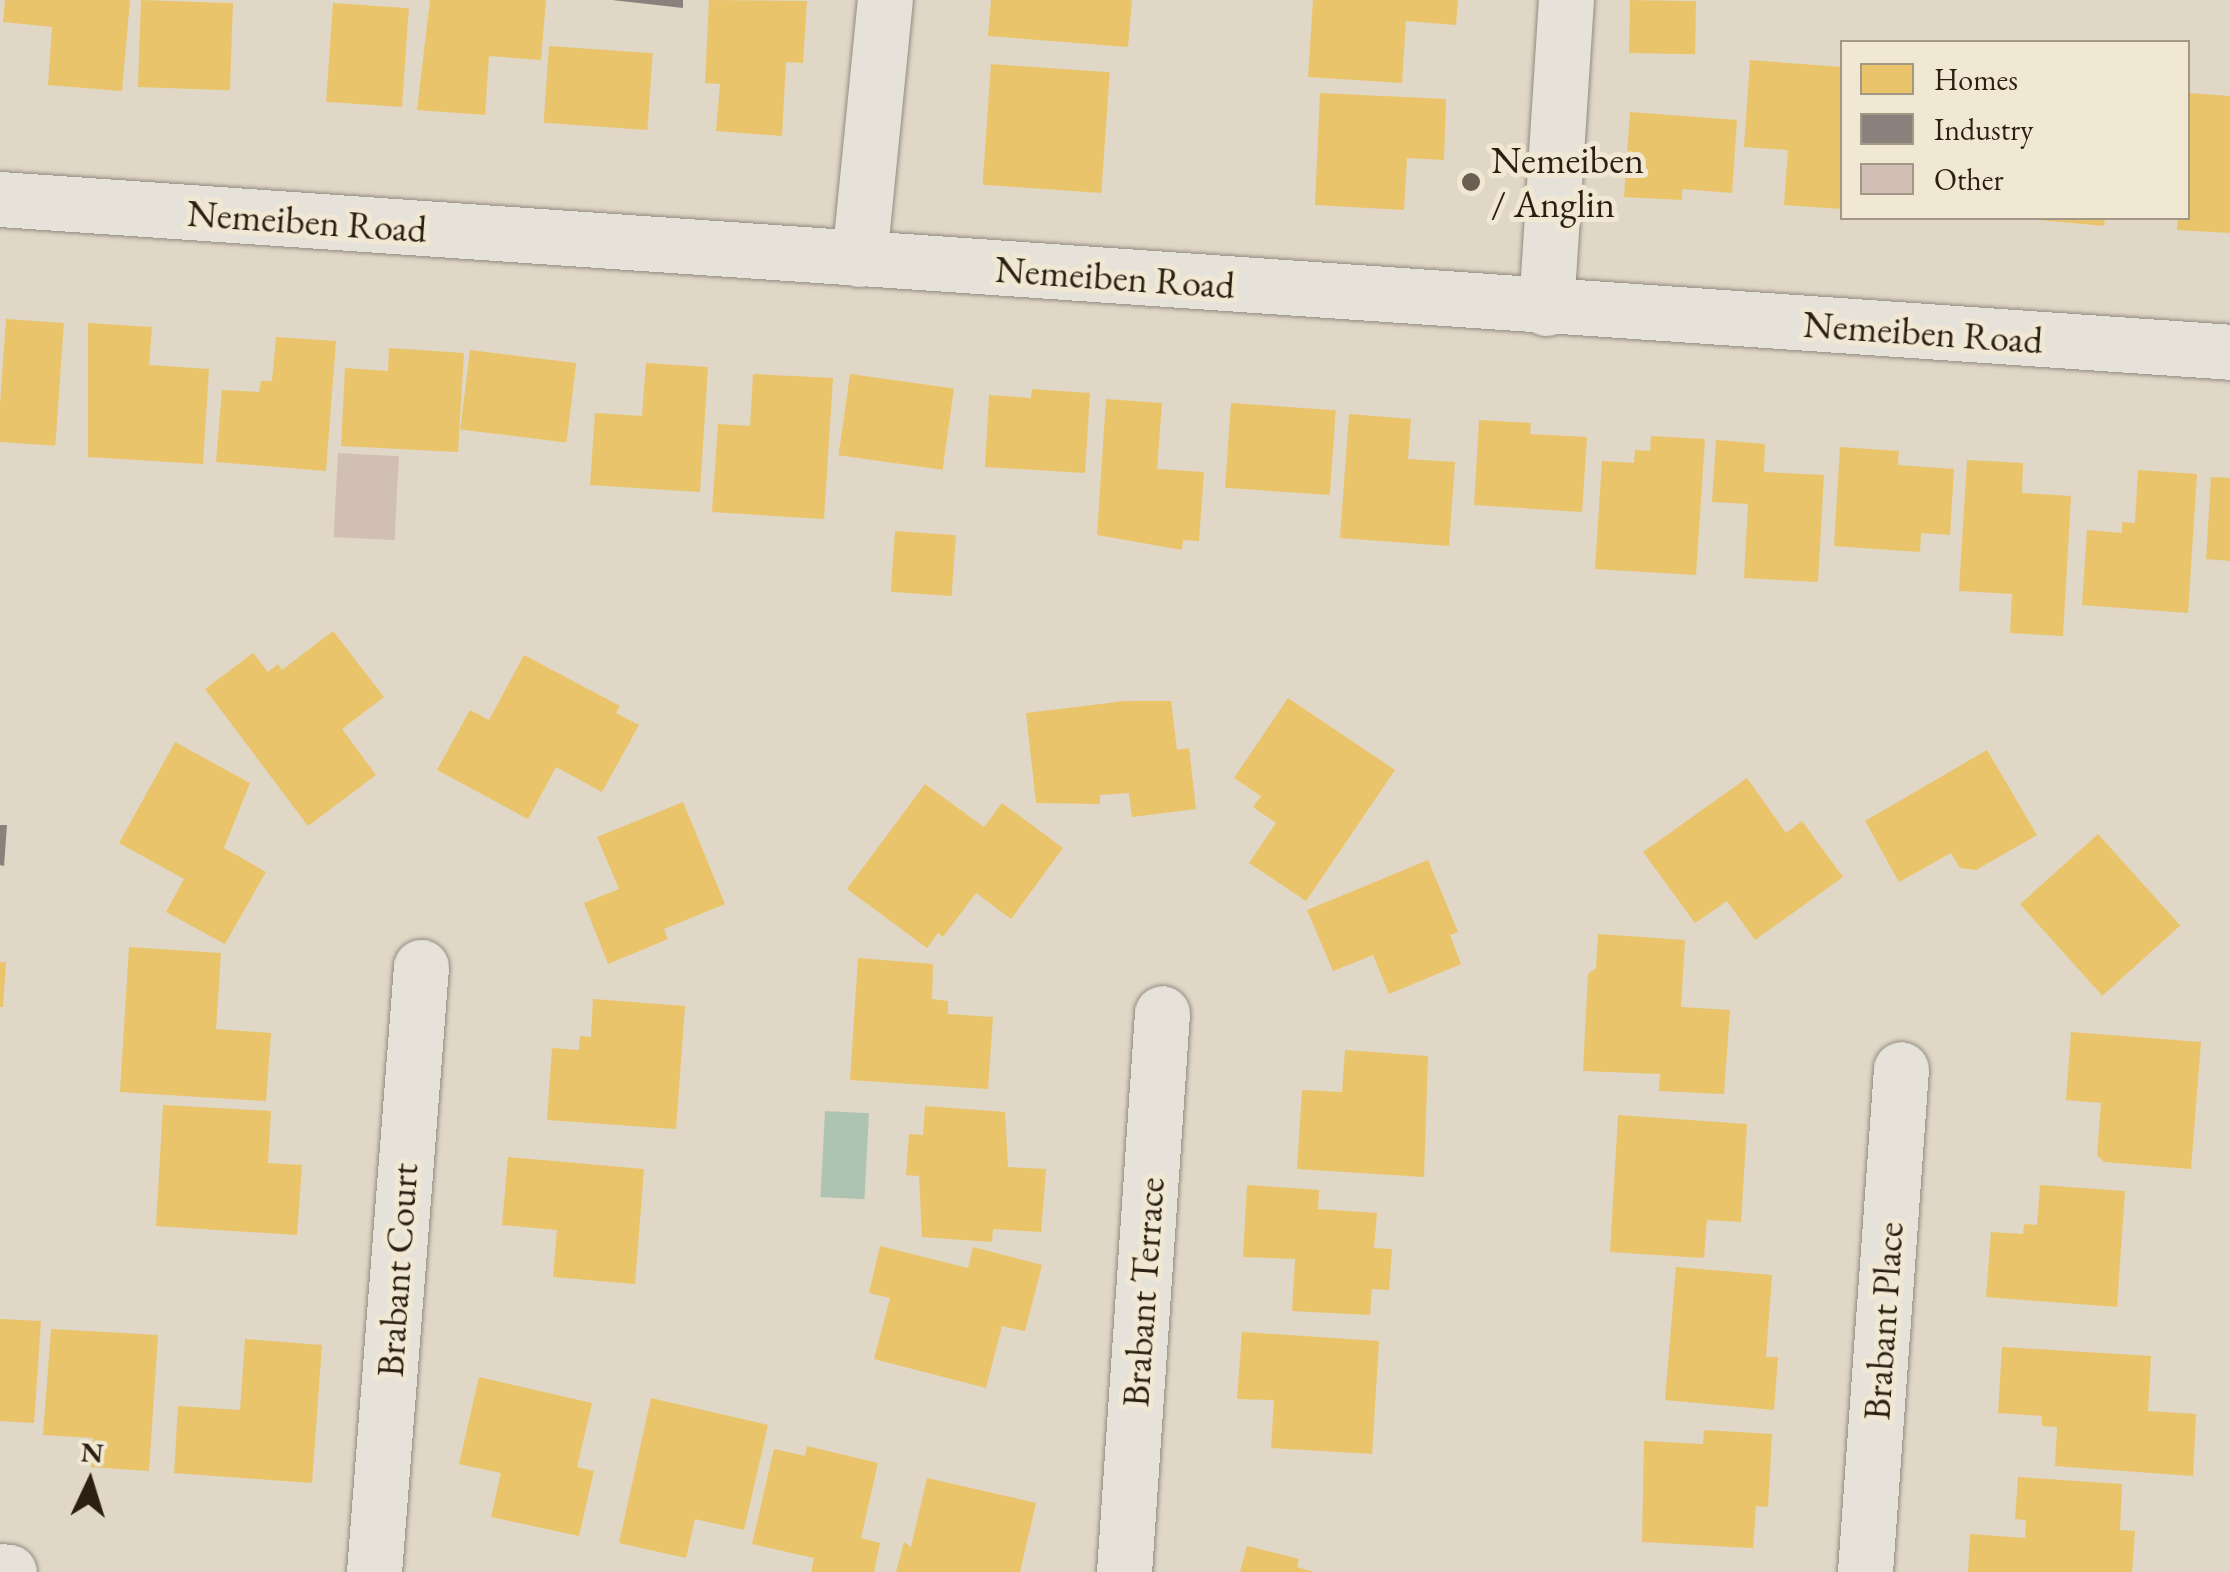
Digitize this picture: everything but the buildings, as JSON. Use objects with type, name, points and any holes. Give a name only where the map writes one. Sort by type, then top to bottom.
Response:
[{"type":"street","points":[[859,259],[885,0]]},
{"type":"street","points":[[1546,308],[1566,0]]},
{"type":"street","name":"Nemeiben Road","points":[[0,200],[2230,352]]},
{"type":"street","name":"Brabant Court","points":[[374,1572],[421,967]]},
{"type":"street","name":"Brabant Terrace","points":[[1124,1572],[1162,1013]]},
{"type":"street","name":"Brabant Place","points":[[1864,1572],[1901,1069]]},
{"type":"street","points":[[0,1571],[9,1572]]},
{"type":"shaded area","points":[[825,1111],[869,1113],[864,1199],[820,1197]]},
{"type":"place","name":"Nemeiben / Anglin","points":[[1471,182]]}]
